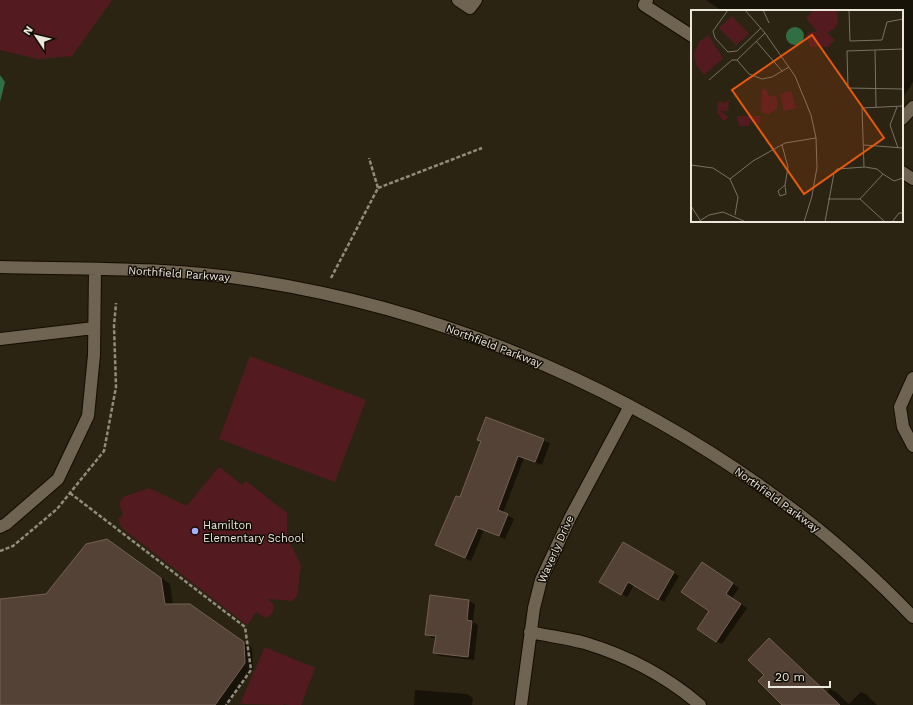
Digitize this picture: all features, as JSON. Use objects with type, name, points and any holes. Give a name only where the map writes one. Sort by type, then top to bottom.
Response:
[{"type":"street","points":[[458,0],[470,8],[476,0]]},
{"type":"street","points":[[647,0],[644,5],[691,35]]},
{"type":"street","points":[[903,118],[913,107]]},
{"type":"street","points":[[903,173],[913,179]]},
{"type":"street","name":"Northfield Parkway","points":[[0,267],[177,272],[256,280],[362,301],[419,318],[537,362],[583,382],[630,406],[693,442],[748,478],[805,519],[877,581],[913,617]]},
{"type":"street","points":[[0,526],[6,524],[58,479],[88,416],[94,355],[95,269]]},
{"type":"street","points":[[0,339],[94,328]]},
{"type":"street","points":[[913,378],[900,407],[902,427],[913,446]]},
{"type":"street","name":"Waverly Drive","points":[[521,705],[530,632],[541,580],[570,518],[630,406]]},
{"type":"street","points":[[530,632],[583,642],[646,667],[685,692],[700,705]]},
{"type":"path","points":[[331,279],[378,188],[482,148]]},
{"type":"path","points":[[369,158],[378,188]]},
{"type":"path","points":[[70,493],[244,627],[251,670],[226,705]]},
{"type":"shaded area","points":[[0,0],[112,0],[72,56],[38,59],[0,50]]},
{"type":"shaded area","points":[[0,75],[5,82],[0,102]]},
{"type":"shaded area","points":[[250,356],[366,400],[335,482],[219,439]]},
{"type":"shaded area","points":[[221,468],[242,485],[246,481],[287,513],[287,537],[301,565],[297,596],[292,601],[268,599],[274,605],[271,614],[266,618],[256,612],[247,625],[123,529],[118,520],[123,514],[119,504],[123,497],[149,488],[187,506],[217,469]]},
{"type":"shaded area","points":[[265,647],[315,668],[301,705],[240,704]]},
{"type":"building","points":[[486,417],[544,439],[535,462],[518,456],[498,510],[508,514],[499,536],[478,528],[465,558],[435,545],[456,496],[460,497],[481,441],[477,440]]},
{"type":"building","points":[[107,539],[161,578],[165,604],[190,604],[244,642],[245,663],[215,705],[0,705],[0,599],[46,594],[86,544]]},
{"type":"building","points":[[623,542],[674,572],[658,600],[628,582],[621,595],[599,582]]},
{"type":"building","points":[[702,562],[733,583],[726,594],[741,604],[716,642],[697,629],[709,611],[681,592]]},
{"type":"building","points":[[430,595],[469,600],[467,620],[472,621],[468,657],[433,653],[436,636],[425,635]]},
{"type":"building","points":[[769,638],[840,705],[782,705],[758,681],[764,675],[748,660]]},
{"type":"place","name":"Hamilton Elementary School","points":[[195,531]]}]
